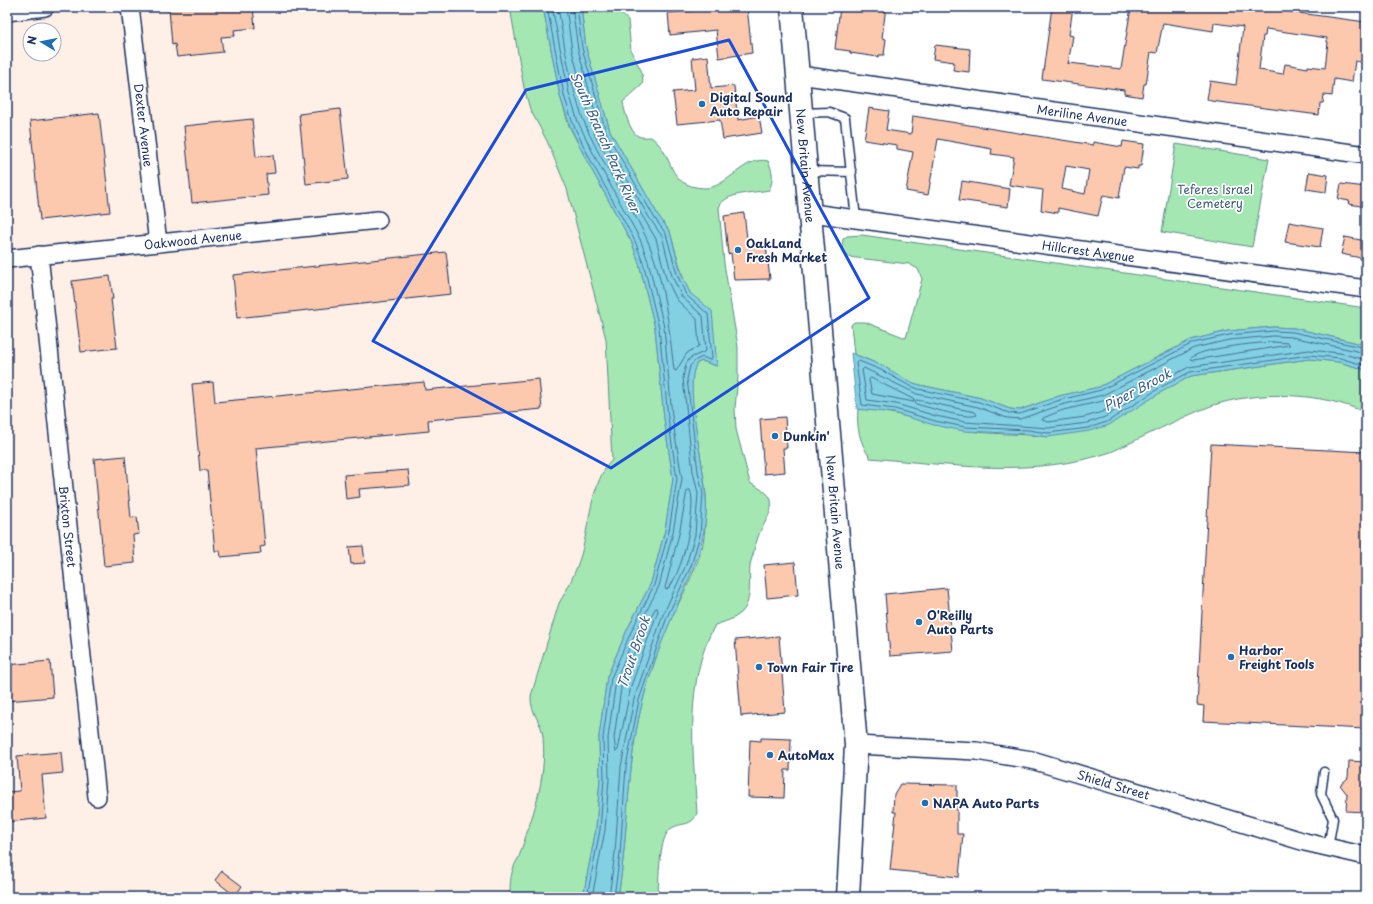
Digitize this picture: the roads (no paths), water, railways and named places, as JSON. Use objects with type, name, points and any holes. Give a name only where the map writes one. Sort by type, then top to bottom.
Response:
[{"type":"main road","name":"New Britain Avenue","points":[[792,7],[812,213],[856,745],[848,897]]},
{"type":"street","points":[[7,12],[45,7]]},
{"type":"street","name":"Dexter Avenue","points":[[130,7],[158,243]]},
{"type":"street","name":"Meriline Avenue","points":[[799,75],[1366,155]]},
{"type":"street","name":"Hillcrest Avenue","points":[[812,213],[1366,289]]},
{"type":"street","name":"Oakwood Avenue","points":[[7,259],[378,220]]},
{"type":"street","name":"Brixton Street","points":[[39,255],[97,797]]},
{"type":"street","name":"Shield Street","points":[[856,745],[976,751],[1032,760],[1212,816],[1328,848],[1366,856]]},
{"type":"lane","points":[[803,113],[829,112],[845,118],[856,219]]},
{"type":"lane","points":[[808,171],[852,172]]},
{"type":"lane","points":[[1324,772],[1321,794],[1333,819],[1328,848]]},
{"type":"water","points":[[543,7],[581,7],[586,48],[610,131],[658,215],[670,232],[681,273],[690,293],[712,311],[717,366],[702,361],[697,363],[693,375],[692,392],[694,412],[706,500],[704,531],[693,569],[659,649],[637,724],[633,749],[622,872],[618,897],[583,897],[596,829],[600,779],[599,737],[607,677],[627,630],[651,583],[665,530],[673,479],[664,418],[655,328],[639,263],[632,243],[588,163],[570,126],[560,96]]},
{"type":"water","name":"Piper Brook","points":[[1273,327],[1294,328],[1366,345],[1366,370],[1339,362],[1309,359],[1191,376],[1163,391],[1109,425],[1089,431],[1048,437],[1028,434],[964,431],[934,425],[894,413],[857,409],[851,353],[883,366],[910,382],[981,398],[1010,409],[1020,410],[1059,396],[1099,387],[1191,340],[1228,331]]},
{"type":"place","name":"Digital Sound Auto Repair","points":[[702,104]]},
{"type":"place","name":"OakLand Fresh Market","points":[[738,250]]},
{"type":"place","name":"Dunkin'","points":[[775,436]]},
{"type":"place","name":"O'Reilly Auto Parts","points":[[919,622]]},
{"type":"place","name":"Harbor Freight Tools","points":[[1231,657]]},
{"type":"place","name":"Town Fair Tire","points":[[759,667]]},
{"type":"place","name":"AutoMax","points":[[770,755]]},
{"type":"place","name":"NAPA Auto Parts","points":[[925,803]]},
{"type":"water label","name":"South Branch Park River","points":[[606,142]]},
{"type":"water label","name":"Trout Brook","points":[[633,652]]},
{"type":"park label","name":"Teferes Israel Cemetery","points":[[1215,196]]}]
